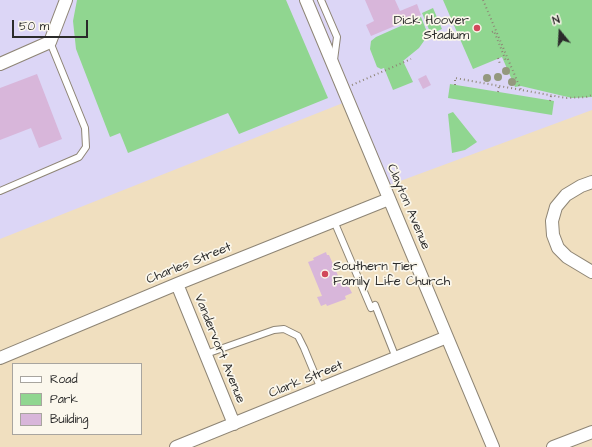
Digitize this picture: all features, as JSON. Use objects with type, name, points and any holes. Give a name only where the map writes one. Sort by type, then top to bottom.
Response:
[{"type":"street","points":[[0,64],[50,42],[66,0]]},
{"type":"street","name":"Clayton Avenue","points":[[306,0],[493,447]]},
{"type":"street","points":[[592,182],[581,186],[566,196],[556,207],[552,221],[553,235],[558,248],[568,257],[592,272]]},
{"type":"street","name":"Charles Street","points":[[0,358],[389,198]]},
{"type":"street","name":"Vandervort Avenue","points":[[177,284],[234,424]]},
{"type":"street","name":"Clark Street","points":[[176,447],[447,337]]},
{"type":"street","points":[[553,447],[592,432]]},
{"type":"lane","points":[[321,0],[337,38],[333,66]]},
{"type":"lane","points":[[0,191],[79,157],[86,147],[85,128],[50,42]]},
{"type":"lane","points":[[334,221],[371,308],[375,305],[397,358]]},
{"type":"lane","points":[[206,354],[274,330],[284,330],[298,336],[321,389]]},
{"type":"path","points":[[483,0],[521,90]]},
{"type":"path","points":[[492,27],[492,32],[506,61]]},
{"type":"path","points":[[498,58],[500,64]]},
{"type":"path","points":[[351,85],[411,59]]},
{"type":"path","points":[[455,85],[455,78],[566,98],[586,97],[592,95]]},
{"type":"path","points":[[498,92],[499,86]]},
{"type":"path","points":[[550,101],[551,96]]},
{"type":"shaded area","points":[[0,0],[592,0],[592,110],[384,187],[348,101],[0,239]]},
{"type":"green space","points":[[77,0],[286,0],[328,98],[239,134],[228,113],[128,153],[120,133],[110,137],[76,49],[73,21]]},
{"type":"green space","points":[[443,0],[592,0],[592,97],[572,98],[521,86],[515,87],[502,57],[473,69]]},
{"type":"green space","points":[[433,8],[442,29],[431,34],[422,13]]},
{"type":"green space","points":[[421,17],[427,32],[426,38],[419,48],[403,61],[413,82],[393,90],[384,68],[381,69],[377,67],[370,49],[371,41],[376,37]]},
{"type":"green space","points":[[450,84],[554,101],[552,115],[448,98]]},
{"type":"green space","points":[[453,112],[477,142],[465,150],[452,153],[448,114]]},
{"type":"building","points":[[365,0],[395,0],[400,11],[417,4],[421,15],[371,36],[366,25],[374,21]]},
{"type":"building","points":[[37,74],[62,139],[39,148],[31,128],[0,140],[0,88]]},
{"type":"building","points":[[426,75],[431,85],[423,89],[418,79]]},
{"type":"building","name":"Southern Tier Family Life Church","points":[[326,252],[327,255],[329,255],[343,287],[348,285],[352,293],[345,296],[346,299],[327,306],[326,304],[321,306],[317,297],[322,296],[308,262]]},
{"type":"place","name":"Dick Hoover Stadium","points":[[477,28]]},
{"type":"place","name":"Southern Tier Family Life Church","points":[[325,274]]}]
